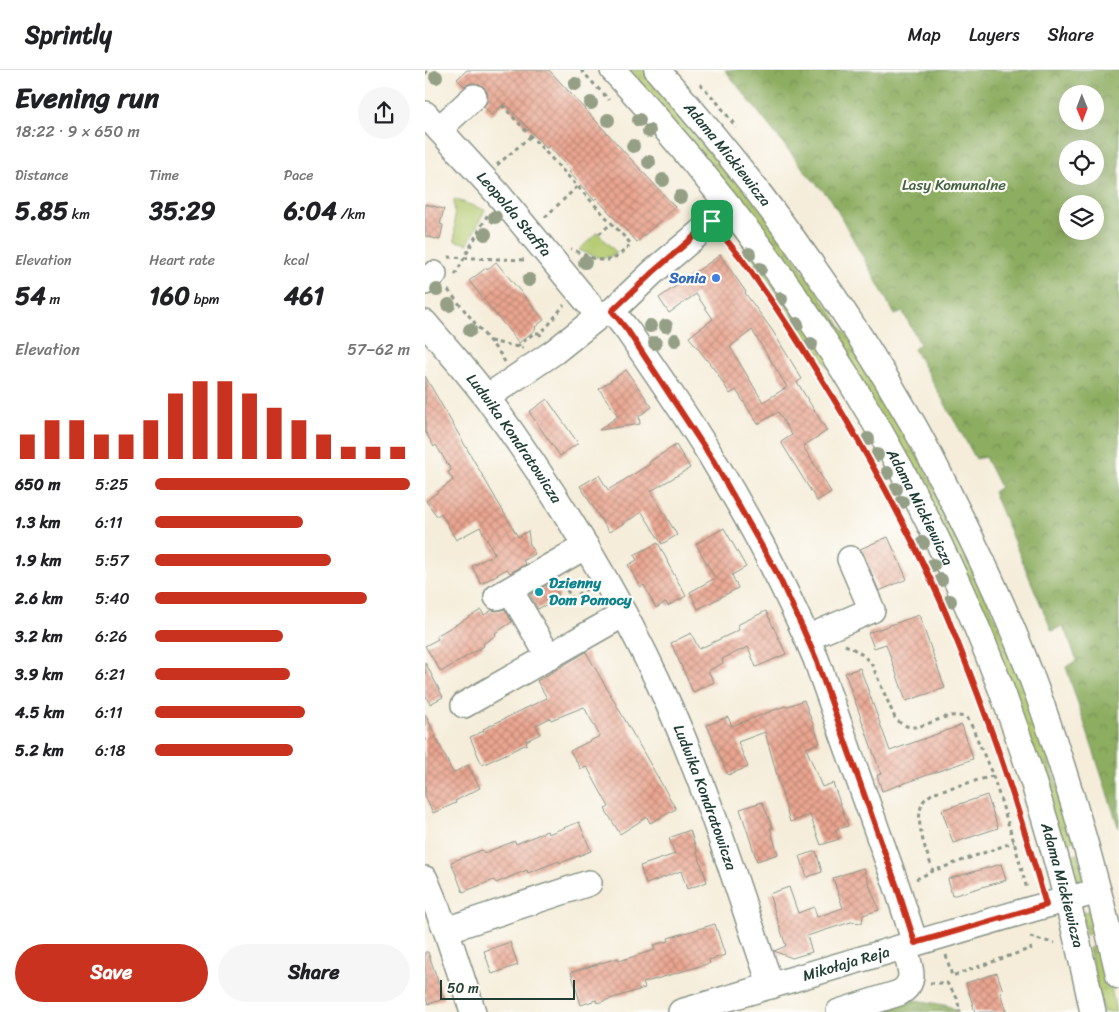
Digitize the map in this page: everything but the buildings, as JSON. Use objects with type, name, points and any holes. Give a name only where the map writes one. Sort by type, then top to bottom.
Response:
[{"type":"street","name":"Adama Mickiewicza","points":[[613,70],[677,141],[785,281],[854,387],[895,458],[939,545],[971,615],[1031,774],[1055,854],[1048,905],[1093,1012]]},
{"type":"street","name":"Adama Mickiewicza","points":[[657,70],[722,145],[794,239],[886,378],[915,428],[947,490],[989,575],[1040,701],[1063,770],[1098,891],[1119,976]]},
{"type":"street","points":[[432,121],[474,96]]},
{"type":"street","name":"Leopolda Staffa","points":[[432,121],[498,194],[549,255],[606,313],[628,331],[714,462],[777,573],[816,659],[897,887],[910,945],[910,983]]},
{"type":"street","points":[[487,397],[554,352],[606,313],[729,207]]},
{"type":"street","name":"Ludwika Kondratowicza","points":[[425,323],[487,397],[556,497],[624,614],[667,701],[709,803],[771,986]]},
{"type":"street","points":[[549,657],[503,593],[586,546]]},
{"type":"street","points":[[807,638],[872,610],[850,559]]},
{"type":"street","points":[[463,705],[624,614]]},
{"type":"street","points":[[425,879],[446,930],[473,1012]]},
{"type":"street","points":[[446,930],[589,883]]},
{"type":"street","name":"Mikołaja Reja","points":[[681,1012],[1098,891]]},
{"type":"street","points":[[839,1012],[899,993],[907,988],[910,983]]},
{"type":"path","points":[[425,74],[429,70]]},
{"type":"path","points":[[581,70],[614,106]]},
{"type":"path","points":[[438,276],[465,258],[549,255],[553,242],[600,260],[613,259],[631,244],[502,105]]},
{"type":"path","points":[[504,158],[531,136]]},
{"type":"path","points":[[550,212],[578,186]]},
{"type":"path","points":[[438,276],[465,258],[498,194]]},
{"type":"path","points":[[599,234],[612,223]]},
{"type":"path","points":[[438,276],[501,355],[514,379]]},
{"type":"path","points":[[517,347],[534,333],[539,333]]},
{"type":"path","points":[[830,393],[853,432]]},
{"type":"path","points":[[871,463],[888,495]]},
{"type":"path","points":[[910,537],[922,563]]},
{"type":"path","points":[[556,606],[594,585]]},
{"type":"path","points":[[952,628],[993,734]]},
{"type":"path","points":[[841,643],[858,652],[872,665],[895,718],[900,723],[905,726],[917,727],[947,717],[957,716],[966,717],[970,722],[993,776],[1014,842],[1048,905],[1057,950]]},
{"type":"path","points":[[993,776],[935,792],[928,796],[924,801],[920,816],[924,844],[933,871],[1014,842]]},
{"type":"path","points":[[1030,937],[1055,943]]},
{"type":"path","points":[[947,983],[952,976],[1032,948]]},
{"type":"path","points":[[944,949],[952,976]]},
{"type":"path","points":[[910,983],[947,983]]},
{"type":"path","points":[[947,983],[957,998],[960,1012]]},
{"type":"green space","points":[[625,70],[644,70],[684,114],[776,230],[883,390],[962,540],[1027,693],[1075,841],[1062,845],[950,546]]},
{"type":"green space","name":"Lasy Komunalne","points":[[725,70],[1119,70],[1119,829],[1066,667],[1077,660],[1063,626],[1052,631],[993,492],[1000,487],[985,457],[976,459],[914,349],[920,344],[903,312],[895,315],[831,199],[809,176]]},
{"type":"green space","points":[[454,199],[485,210],[468,244],[455,241]]},
{"type":"green space","points":[[598,232],[617,253],[602,258],[579,250]]},
{"type":"green space","points":[[1078,854],[1083,878],[1074,881],[1065,857]]},
{"type":"green space","points":[[1090,910],[1093,913],[1098,931],[1086,935],[1082,913]]},
{"type":"green space","points":[[1102,944],[1116,1012],[1103,1012],[1089,948]]},
{"type":"green space","points":[[917,1000],[949,1006],[959,1012],[874,1012],[895,1005]]},
{"type":"place","name":"Sonia","points":[[716,278]]},
{"type":"place","name":"Dzienny Dom Pomocy","points":[[539,592]]},
{"type":"route","points":[[712,221],[741,258],[817,370],[897,510],[952,628],[984,710],[1002,759],[1046,905],[915,943],[816,659],[777,573],[693,428],[628,331],[612,311],[653,272],[712,221]]}]
